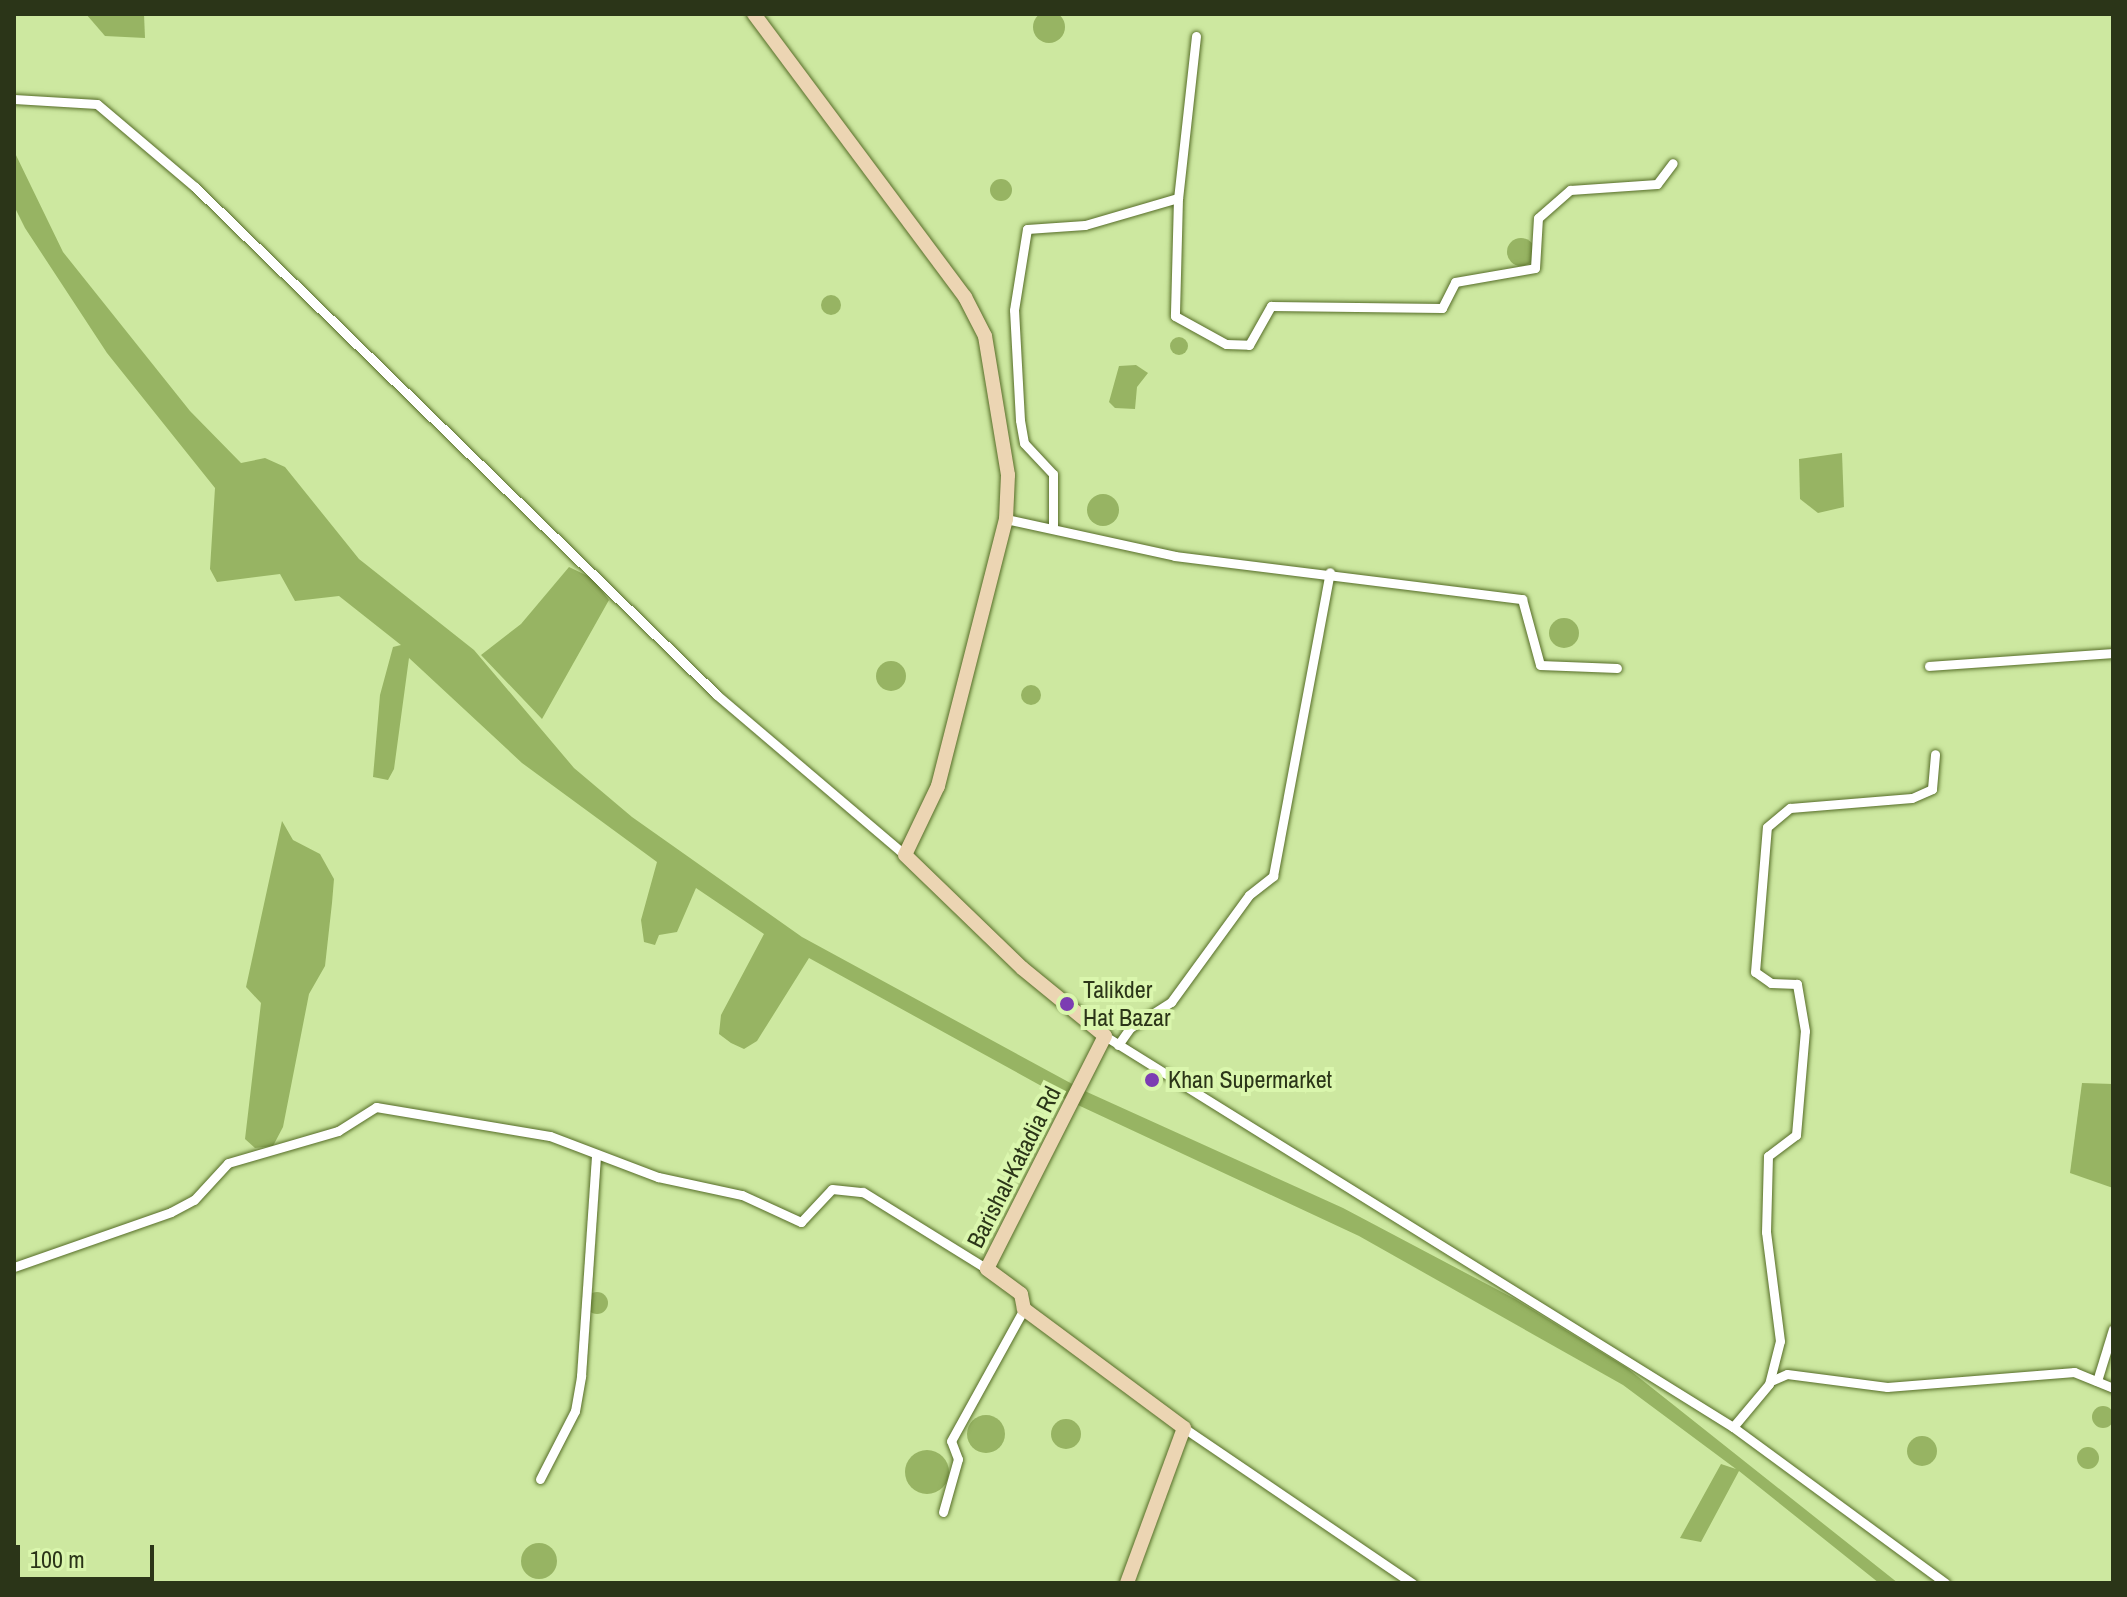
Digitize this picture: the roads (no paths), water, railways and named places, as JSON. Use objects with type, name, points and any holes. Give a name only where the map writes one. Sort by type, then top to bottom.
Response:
[{"type":"main road","points":[[754,14],[965,297],[985,336],[1008,475],[1006,519],[946,753],[905,855],[1022,968],[1105,1036]]},
{"type":"main road","name":"Barishal-Katadia Rd","points":[[1105,1036],[987,1269],[1021,1294],[1024,1309],[1184,1428]]},
{"type":"main road","points":[[1127,1583],[1184,1428]]},
{"type":"street","points":[[1196,36],[1178,198],[1175,316],[1226,344],[1249,345],[1271,306],[1442,308],[1455,282],[1535,268],[1538,218],[1570,190],[1657,184],[1673,163]]},
{"type":"street","points":[[14,99],[97,104],[195,187],[717,695],[905,855]]},
{"type":"street","points":[[1053,528],[1053,474],[1024,443],[1020,420],[1014,310],[1027,229],[1085,225],[1178,198]]},
{"type":"street","points":[[1006,519],[1175,556],[1330,572],[1522,599],[1540,665],[1617,668]]},
{"type":"street","points":[[1118,1045],[1130,1028],[1171,1002],[1249,895],[1273,876],[1330,572]]},
{"type":"street","points":[[1929,666],[2113,653]]},
{"type":"street","points":[[1769,1384],[1780,1320],[1766,1232],[1768,1156],[1796,1135],[1805,1031],[1797,984],[1771,983],[1755,972],[1767,827],[1790,808],[1912,798],[1932,789],[1935,754]]},
{"type":"street","points":[[1105,1036],[1733,1427],[1945,1583]]},
{"type":"street","points":[[14,1267],[171,1212],[194,1200],[228,1163],[338,1131],[376,1107],[550,1136],[596,1155],[742,1195],[801,1222],[832,1189],[863,1192],[987,1269]]},
{"type":"street","points":[[540,1479],[575,1411],[581,1376],[596,1155]]},
{"type":"street","points":[[943,1512],[958,1459],[951,1441],[1024,1309]]},
{"type":"street","points":[[2097,1381],[2113,1329]]},
{"type":"street","points":[[1733,1427],[1781,1374],[1887,1387],[2074,1372],[2113,1388]]},
{"type":"street","name":"Barishal-Katadia Rd","points":[[1184,1428],[1412,1583]]},
{"type":"place","name":"Talikder Hat Bazar","points":[[1067,1004]]},
{"type":"place","name":"Khan Supermarket","points":[[1152,1080]]}]
